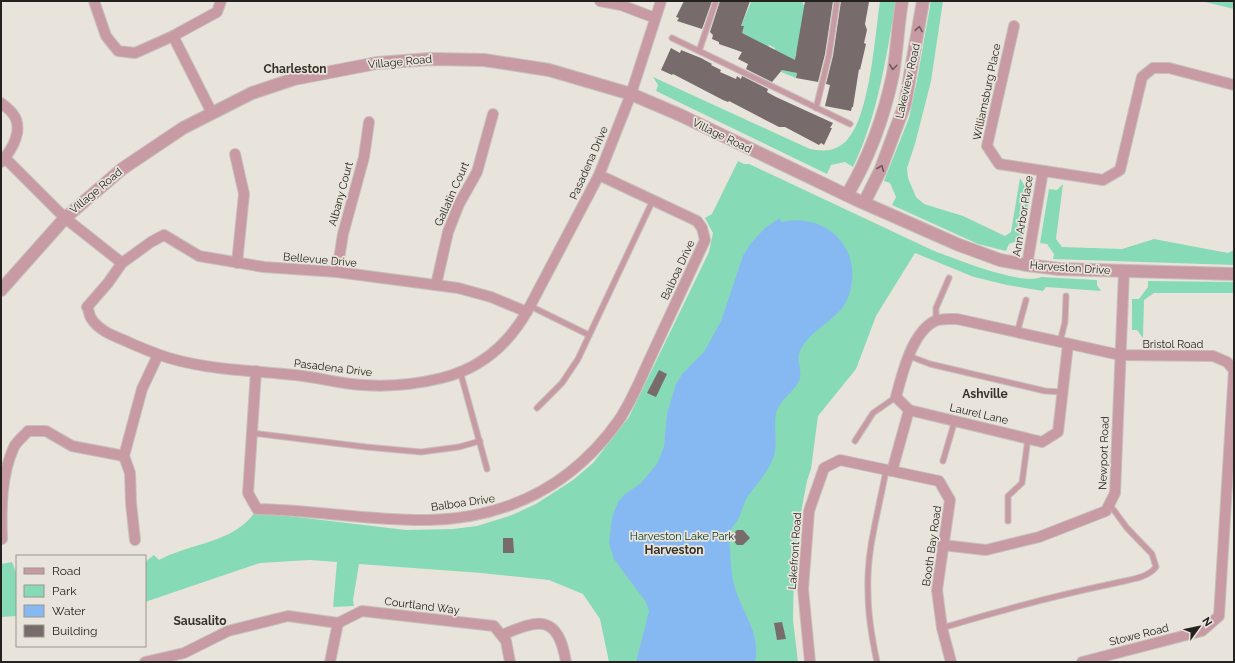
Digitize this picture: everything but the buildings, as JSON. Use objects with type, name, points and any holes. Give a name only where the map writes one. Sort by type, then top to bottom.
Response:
[{"type":"street","points":[[94,1],[106,36],[118,51],[135,53],[173,36],[217,12],[221,1]]},
{"type":"street","points":[[600,1],[621,5],[655,18]]},
{"type":"street","name":"Pasadena Drive","points":[[122,263],[88,307],[91,318],[103,330],[158,355],[200,365],[311,377],[363,385],[404,385],[442,378],[460,371],[490,356],[518,328],[529,309],[599,175],[631,94],[661,1]]},
{"type":"street","name":"Lakeview Road","points":[[847,195],[868,156],[884,108],[893,74],[902,1]]},
{"type":"street","name":"Lakeview Road","points":[[864,203],[880,172],[905,104],[923,1]]},
{"type":"street","name":"Williamsburg Place","points":[[1014,26],[987,146],[999,164],[1103,180],[1120,170],[1142,77],[1153,68],[1169,68],[1234,85]]},
{"type":"street","points":[[173,36],[212,113]]},
{"type":"street","name":"Village Road","points":[[1,290],[64,218],[122,169],[183,128],[252,93],[294,79],[377,63],[431,59],[484,60],[549,70],[631,94],[680,115],[847,195]]},
{"type":"street","points":[[1,103],[13,114],[18,127],[14,142],[3,160],[64,218],[122,263]]},
{"type":"street","name":"Gallatin Court","points":[[436,285],[448,232],[459,204],[477,172],[493,114]]},
{"type":"street","name":"Albany Court","points":[[337,272],[343,234],[364,157],[369,122]]},
{"type":"street","points":[[235,154],[244,194],[237,263]]},
{"type":"street","name":"Ann Arbor Place","points":[[1027,266],[1043,170]]},
{"type":"street","name":"Balboa Drive","points":[[256,371],[248,493],[257,509],[297,510],[429,520],[488,513],[525,500],[544,490],[587,457],[619,419],[640,380],[705,240],[702,228],[697,221],[599,175]]},
{"type":"street","name":"Harveston Drive","points":[[847,195],[959,245],[1000,260],[1027,266],[1059,269],[1234,274]]},
{"type":"street","name":"Bellevue Drive","points":[[122,263],[151,242],[164,235],[199,256],[264,267],[337,272],[458,288],[529,309]]},
{"type":"street","name":"Newport Road","points":[[942,545],[986,550],[1039,537],[1106,511],[1110,505],[1116,493],[1124,271]]},
{"type":"street","name":"Bristol Road","points":[[936,320],[957,319],[1120,355],[1213,356],[1227,362],[1234,370],[1231,460],[1219,616]]},
{"type":"street","points":[[889,470],[909,410],[896,397],[909,356],[925,327],[936,320]]},
{"type":"street","points":[[1064,343],[1064,392]]},
{"type":"street","points":[[135,540],[131,503],[130,473],[124,456],[142,389],[158,355]]},
{"type":"street","name":"Laurel Lane","points":[[909,410],[1042,442],[1058,432],[1064,392]]},
{"type":"street","points":[[2,539],[2,511],[5,474],[15,446],[28,430],[46,432],[72,446],[124,456]]},
{"type":"street","name":"Booth Bay Road","points":[[824,468],[840,460],[939,481],[950,500],[942,545],[937,590],[942,628],[951,662]]},
{"type":"street","name":"Lakefront Road","points":[[810,662],[803,589],[809,511],[824,468]]},
{"type":"street","name":"Courtland Way","points":[[338,623],[362,611],[494,626],[502,635]]},
{"type":"street","points":[[145,662],[186,658],[228,631],[288,616],[338,623],[330,662]]},
{"type":"street","name":"Stowe Road","points":[[1082,662],[1202,631],[1219,616]]},
{"type":"street","points":[[510,662],[506,641],[502,635],[533,623],[546,624],[558,634],[566,662]]},
{"type":"lane","points":[[699,50],[716,1]]},
{"type":"lane","points":[[816,108],[830,55],[838,1]]},
{"type":"lane","points":[[672,38],[850,124]]},
{"type":"lane","points":[[537,408],[569,374],[590,335],[653,200]]},
{"type":"lane","points":[[936,320],[936,308],[949,278]]},
{"type":"lane","points":[[1064,343],[1066,296]]},
{"type":"lane","points":[[1017,333],[1026,300]]},
{"type":"lane","points":[[529,309],[590,335]]},
{"type":"lane","points":[[909,356],[930,364],[1045,391],[1064,392]]},
{"type":"lane","points":[[460,371],[487,468]]},
{"type":"lane","points":[[855,441],[872,413],[896,397]]},
{"type":"lane","points":[[943,461],[955,420]]},
{"type":"lane","points":[[252,433],[381,449],[421,452],[452,448],[480,441]]},
{"type":"lane","points":[[1008,521],[1008,496],[1022,483],[1028,438]]},
{"type":"lane","points":[[877,662],[872,639],[868,591],[873,535],[889,470]]},
{"type":"lane","points":[[942,628],[1047,597],[1151,573],[1156,567],[1152,554],[1128,528],[1110,505]]},
{"type":"green space","points":[[750,1],[803,1],[803,5],[805,5],[799,50],[797,50],[795,56],[798,57],[794,72],[797,73],[796,78],[781,72],[789,57],[774,50],[775,48],[769,45],[768,47],[748,40],[741,52],[734,49],[744,26],[741,26],[751,2]]},
{"type":"green space","points":[[880,1],[896,1],[885,65],[875,107],[862,147],[853,167],[845,162],[831,165],[827,174],[656,91],[658,85],[653,77],[810,149],[830,150],[835,148],[847,140],[855,129],[861,113],[870,74]]},
{"type":"green space","points":[[931,1],[943,1],[931,81],[915,144],[907,168],[908,178],[916,197],[924,204],[963,216],[1005,236],[1011,232],[1020,178],[1024,185],[1031,186],[1023,241],[1019,240],[1009,244],[1006,251],[978,244],[892,205],[896,197],[890,183],[884,181],[909,118]]},
{"type":"green space","points":[[1201,1],[1234,1],[1234,9]]},
{"type":"green space","name":"Harveston Lake Park","points":[[738,161],[744,164],[749,164],[932,250],[987,270],[1019,278],[1032,279],[1041,277],[1097,280],[1097,285],[1101,291],[1046,287],[1043,291],[1007,285],[974,277],[915,253],[876,316],[856,369],[818,416],[811,469],[807,481],[798,528],[794,569],[793,620],[798,662],[609,662],[600,619],[583,594],[549,580],[481,573],[359,564],[353,600],[354,606],[333,607],[337,562],[310,560],[260,563],[146,602],[146,561],[154,555],[159,560],[171,554],[224,536],[236,530],[255,512],[406,530],[453,529],[477,526],[512,515],[536,504],[573,480],[593,463],[629,417],[709,252],[713,233],[705,218],[712,214]]},
{"type":"green space","points":[[1063,184],[1056,239],[1062,247],[1122,249],[1154,239],[1228,253],[1234,250],[1234,265],[1053,259],[1054,254],[1047,244],[1040,243],[1049,189],[1057,190]]},
{"type":"green space","points":[[1148,281],[1234,282],[1234,293],[1154,293],[1144,300],[1143,338],[1137,330],[1132,330],[1132,299],[1139,299],[1148,287]]},
{"type":"green space","points":[[12,562],[16,572],[16,616],[1,617],[1,564]]},
{"type":"water","points":[[780,218],[781,222],[798,220],[813,223],[827,229],[838,238],[846,249],[851,263],[852,278],[849,295],[845,304],[839,312],[809,337],[803,345],[799,354],[799,381],[780,404],[776,413],[776,443],[772,461],[764,475],[747,498],[739,518],[729,534],[733,580],[739,600],[754,634],[756,643],[755,662],[636,662],[649,611],[646,602],[614,559],[609,543],[612,517],[618,502],[624,495],[641,483],[657,464],[664,447],[667,414],[676,384],[683,373],[704,352],[721,321],[743,256],[751,243],[765,228]]},
{"type":"district","name":"Charleston","points":[[295,69]]},
{"type":"district","name":"Ashville","points":[[985,394]]},
{"type":"district","name":"Harveston","points":[[674,550]]},
{"type":"district","name":"Sausalito","points":[[200,621]]}]
